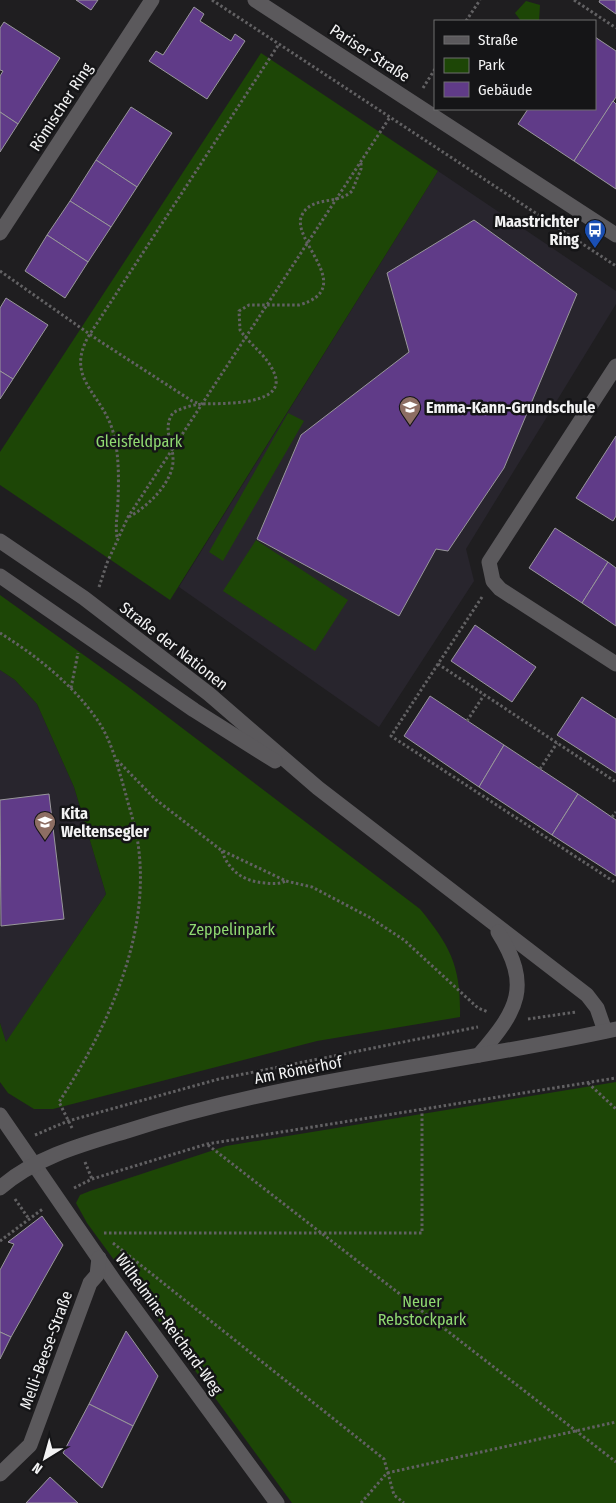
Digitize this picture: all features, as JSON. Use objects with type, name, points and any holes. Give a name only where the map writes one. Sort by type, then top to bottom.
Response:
[{"type":"street","name":"Römischer Ring","points":[[0,233],[152,0]]},
{"type":"street","name":"Pariser Straße","points":[[255,0],[616,235]]},
{"type":"street","points":[[616,366],[489,562],[493,581],[500,588],[616,664]]},
{"type":"street","name":"Straße der Nationen","points":[[0,541],[84,598],[209,694],[318,788],[587,995],[610,1030]]},
{"type":"street","name":"Straße der Nationen","points":[[0,576],[194,710],[318,788]]},
{"type":"street","name":"Straße der Nationen","points":[[479,1055],[506,1021],[513,1009],[518,978],[509,949],[493,924]]},
{"type":"street","name":"Am Römerhof","points":[[0,1188],[34,1165],[79,1146],[170,1117],[250,1096],[610,1030]]},
{"type":"street","name":"Wilhelmine-Reichard-Weg","points":[[0,1115],[99,1258],[277,1503]]},
{"type":"street","name":"Melli-Beese-Straße","points":[[0,1474],[30,1445],[90,1283],[97,1275],[99,1258]]},
{"type":"path","points":[[212,0],[616,266]]},
{"type":"path","points":[[467,20],[480,0]]},
{"type":"path","points":[[574,0],[616,28]]},
{"type":"path","points":[[118,537],[117,455],[110,423],[89,388],[80,364],[80,354],[90,334],[279,44]]},
{"type":"path","points":[[424,86],[434,71]]},
{"type":"path","points":[[107,562],[128,517],[390,117]]},
{"type":"path","points":[[128,517],[150,502],[172,470],[172,451],[168,431],[170,418],[178,410],[201,404],[247,402],[260,399],[273,388],[276,379],[271,366],[256,346],[245,337],[238,324],[238,311],[250,306],[299,305],[307,302],[319,293],[323,276],[318,259],[307,244],[300,226],[302,215],[312,205],[335,200],[352,191],[361,169],[361,161]]},
{"type":"path","points":[[0,271],[90,334],[192,401],[201,404]]},
{"type":"path","points":[[493,581],[391,736],[616,883]]},
{"type":"path","points":[[0,633],[20,646],[71,688],[100,725],[116,758],[136,833],[139,906],[122,981],[93,1045],[59,1102],[64,1111]]},
{"type":"path","points":[[438,664],[616,782]]},
{"type":"path","points":[[467,721],[484,695]]},
{"type":"path","points":[[540,769],[557,743]]},
{"type":"path","points":[[116,758],[155,798],[221,850],[286,881],[312,888],[369,917],[424,958],[478,1008],[489,1012],[513,1009]]},
{"type":"path","points":[[612,817],[616,812]]},
{"type":"path","points":[[221,850],[230,868],[248,880],[272,884],[286,881]]},
{"type":"path","points":[[0,1241],[57,1198],[92,1179],[207,1144],[616,1078]]},
{"type":"path","points":[[588,1083],[616,1109]]},
{"type":"path","points":[[404,1503],[394,1495],[384,1460],[101,1233],[422,1233],[422,1110]]},
{"type":"path","points":[[207,1144],[616,1462]]},
{"type":"path","points":[[361,1503],[387,1473],[578,1432],[616,1422]]},
{"type":"shaded area","name":"Emma-Kann-Grundschule","points":[[438,171],[616,291],[616,304],[466,549],[474,581],[379,727],[179,587]]},
{"type":"shaded area","name":"Kita Weltensegler","points":[[0,670],[15,680],[37,704],[74,787],[106,894],[6,1043],[0,1023]]},
{"type":"green space","points":[[526,1],[540,5],[539,20],[520,20],[515,13]]},
{"type":"green space","name":"Gleisfeldpark","points":[[261,53],[438,171],[170,600],[0,485],[0,452]]},
{"type":"green space","points":[[288,413],[304,421],[223,561],[209,552]]},
{"type":"green space","points":[[256,540],[348,600],[315,651],[223,591]]},
{"type":"green space","name":"Zeppelinpark","points":[[0,595],[127,686],[420,909],[447,947],[452,959],[459,984],[460,1017],[317,1041],[53,1109],[34,1109],[8,1093],[0,1082],[0,1023],[6,1042],[106,894],[74,787],[37,704],[15,680],[0,670]]},
{"type":"green space","name":"Neuer Rebstockpark","points":[[616,1082],[616,1503],[292,1503],[87,1223],[76,1203],[80,1195],[90,1191],[226,1146]]},
{"type":"building","points":[[76,0],[98,0],[91,10]]},
{"type":"building","points":[[600,0],[616,0],[616,14],[599,2]]},
{"type":"building","points":[[194,7],[204,14],[200,21],[231,41],[235,34],[245,41],[207,99],[149,61],[156,51],[163,55]]},
{"type":"building","points":[[4,22],[60,58],[18,124],[0,112],[0,76],[3,71],[0,70],[0,28]]},
{"type":"building","points":[[596,38],[616,51],[616,97],[574,161],[518,124],[527,110],[596,110]]},
{"type":"building","points":[[613,101],[616,104],[616,189],[574,161]]},
{"type":"building","points":[[131,107],[172,133],[137,187],[96,160]]},
{"type":"building","points":[[0,112],[18,124],[0,152]]},
{"type":"building","points":[[96,160],[137,187],[111,227],[70,201]]},
{"type":"building","points":[[70,201],[111,227],[88,262],[47,235]]},
{"type":"building","points":[[474,220],[577,294],[504,468],[448,551],[436,549],[399,616],[257,539],[301,435],[409,352],[387,273]]},
{"type":"building","points":[[47,235],[88,262],[65,298],[25,271]]},
{"type":"building","points":[[6,298],[48,325],[13,379],[0,371],[0,308]]},
{"type":"building","points":[[0,371],[13,379],[0,399]]},
{"type":"building","points":[[616,436],[616,516],[613,521],[576,498]]},
{"type":"building","points":[[555,528],[608,562],[582,603],[529,568]]},
{"type":"building","points":[[608,562],[616,568],[616,626],[582,603]]},
{"type":"building","points":[[475,625],[536,667],[512,702],[451,661]]},
{"type":"building","points":[[430,696],[504,745],[479,787],[404,736]]},
{"type":"building","points":[[582,697],[616,719],[616,773],[557,735]]},
{"type":"building","points":[[504,745],[578,794],[552,835],[479,787]]},
{"type":"building","points":[[49,794],[64,919],[1,926],[0,800]]},
{"type":"building","points":[[578,794],[616,820],[616,876],[552,835]]},
{"type":"building","points":[[42,1216],[63,1245],[11,1337],[0,1332],[0,1270],[14,1244],[8,1242]]},
{"type":"building","points":[[126,1331],[158,1376],[133,1426],[89,1404]]},
{"type":"building","points":[[0,1332],[11,1337],[0,1359]]},
{"type":"building","points":[[89,1404],[133,1426],[102,1488],[63,1453]]},
{"type":"building","points":[[50,1477],[78,1503],[26,1503]]},
{"type":"place","name":"Maastrichter Ring","points":[[595,249]]},
{"type":"place","name":"Emma-Kann-Grundschule","points":[[410,426]]},
{"type":"place","name":"Kita Weltensegler","points":[[45,841]]}]
